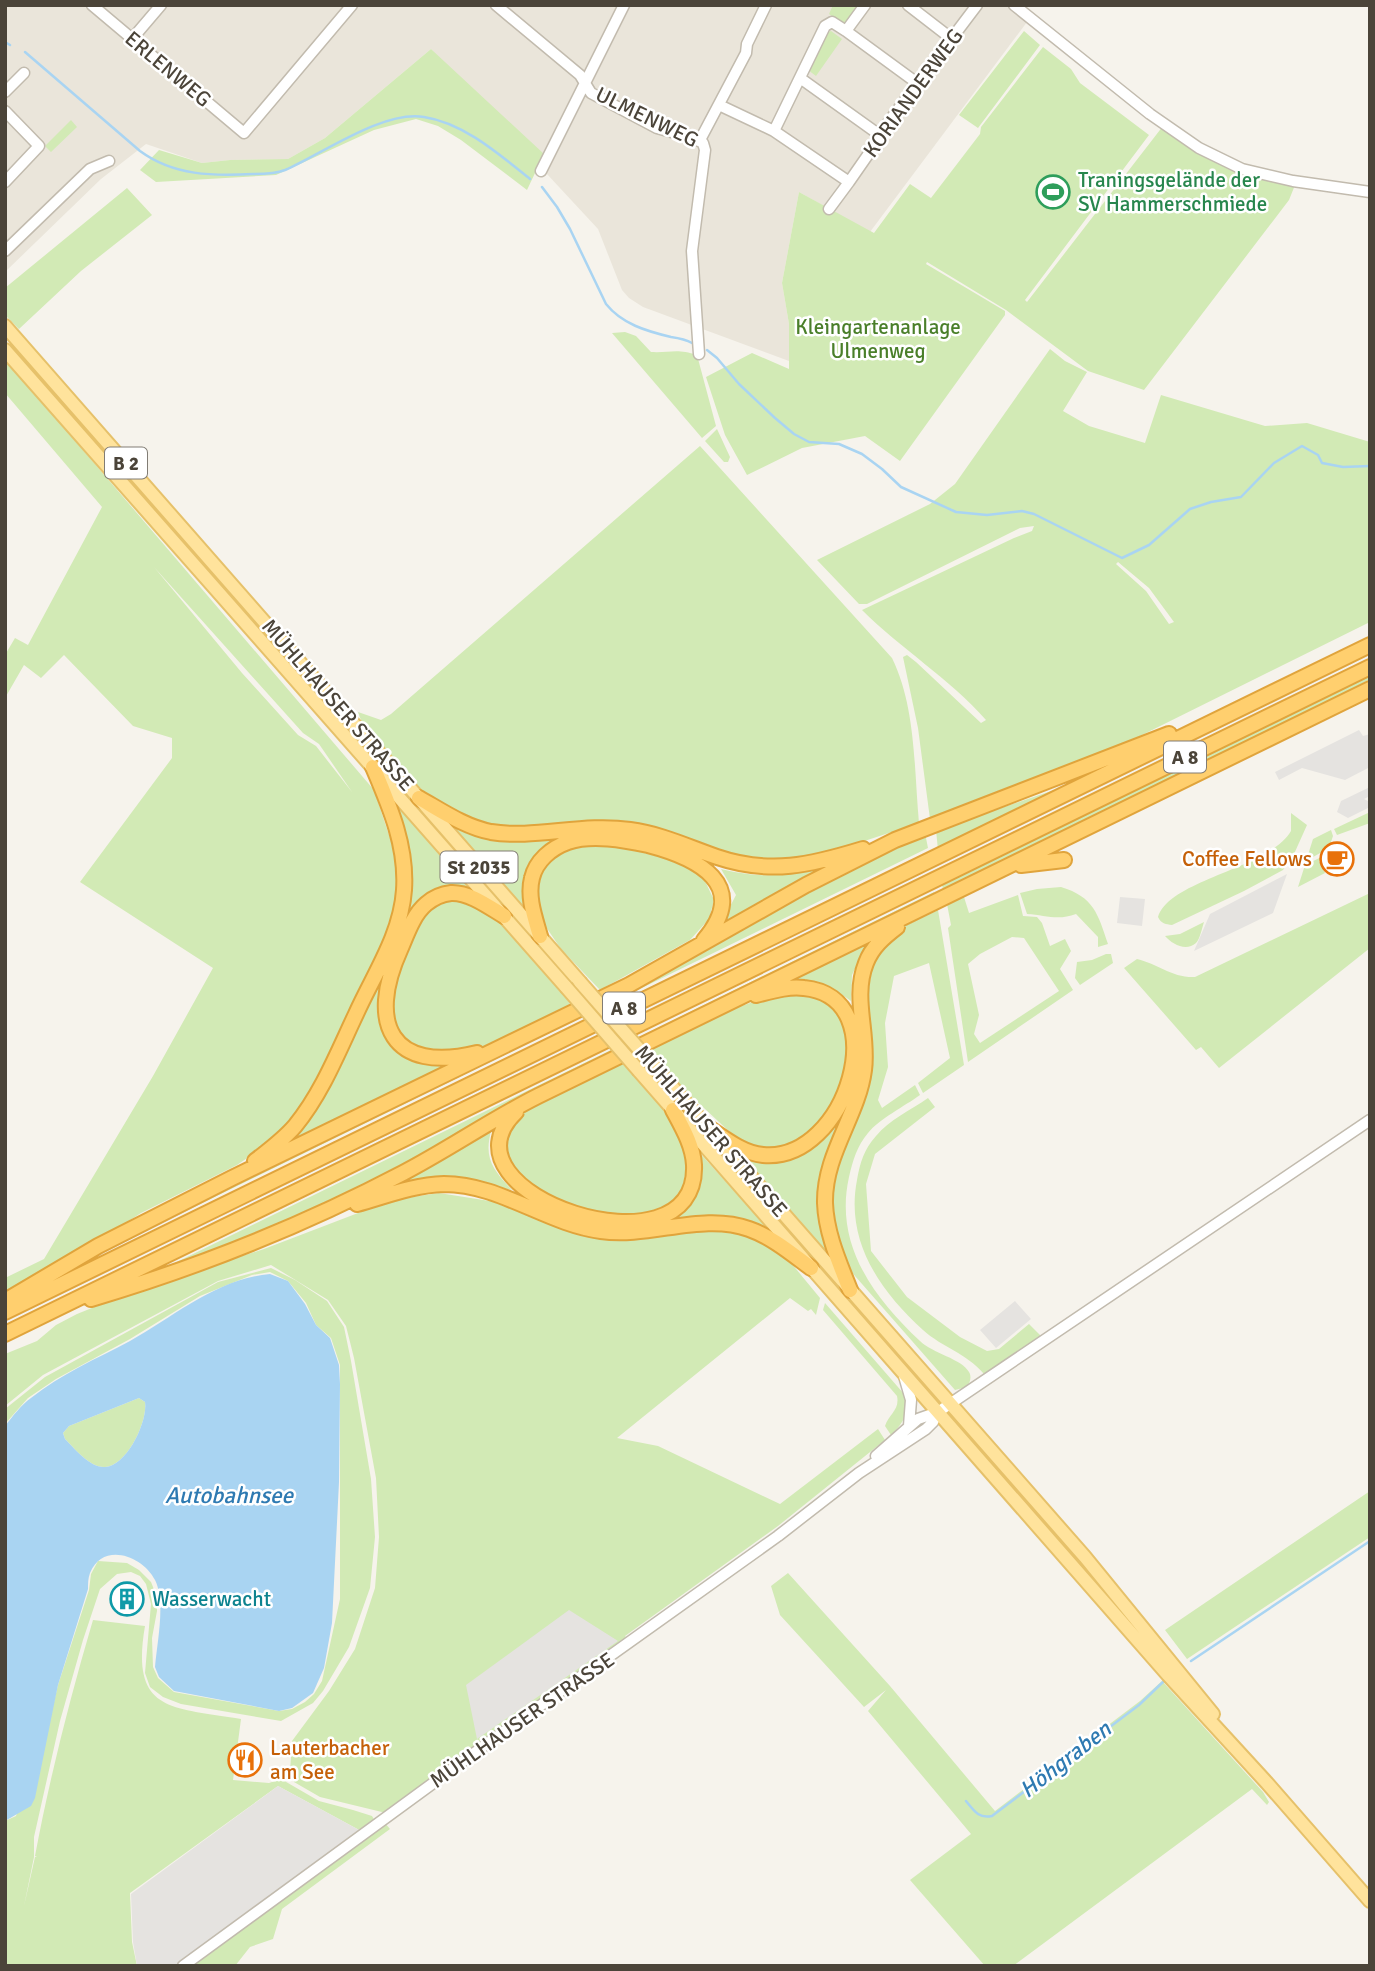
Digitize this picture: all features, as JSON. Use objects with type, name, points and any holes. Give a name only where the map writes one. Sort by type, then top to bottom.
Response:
[{"type":"highway","name":"A 8","points":[[5,1311],[1370,645]]},
{"type":"highway","name":"A 8","points":[[5,1334],[1370,667]]},
{"type":"highway","points":[[53,1311],[144,1284],[310,1218],[406,1172],[538,1096],[1370,689]]},
{"type":"highway","points":[[419,798],[463,823],[489,831],[519,833],[599,827],[630,830],[660,836],[717,857],[766,868],[808,864],[895,840],[1243,706]]},
{"type":"highway","points":[[232,1178],[294,1128],[314,1099],[336,1059],[398,923],[404,890],[402,852],[396,823],[373,768]]},
{"type":"highway","points":[[540,936],[530,893],[531,879],[545,855],[569,842],[581,839],[628,841],[682,855],[708,870],[716,879],[723,898],[721,912],[711,931],[693,950]]},
{"type":"highway","points":[[5,1301],[98,1246],[232,1178],[629,985],[806,885],[895,840]]},
{"type":"highway","points":[[1003,869],[1029,863],[1064,860]]},
{"type":"highway","points":[[504,915],[459,894],[439,896],[427,903],[414,920],[393,965],[385,1011],[388,1026],[399,1042],[413,1053],[428,1058],[445,1059],[467,1055],[515,1041]]},
{"type":"highway","points":[[850,1290],[830,1235],[825,1191],[834,1150],[854,1105],[864,1072],[866,1042],[860,1004],[862,978],[866,963],[878,943],[923,908]]},
{"type":"highway","points":[[706,1126],[748,1152],[774,1156],[790,1151],[818,1133],[834,1114],[845,1095],[853,1064],[854,1039],[848,1020],[838,1004],[823,993],[793,988],[728,1002]]},
{"type":"highway","points":[[538,1096],[514,1114],[502,1128],[499,1152],[506,1170],[521,1185],[553,1205],[610,1221],[656,1219],[672,1210],[684,1198],[694,1174],[693,1156],[673,1110]]},
{"type":"highway","points":[[310,1218],[405,1189],[447,1184],[488,1193],[567,1223],[601,1231],[639,1233],[700,1224],[737,1225],[765,1236],[811,1268]]},
{"type":"main road","name":"MÜHLHAUSER STRASSE","points":[[5,326],[1085,1557],[1178,1668],[1267,1783]]},
{"type":"main road","name":"MÜHLHAUSER STRASSE","points":[[5,350],[504,915],[1000,1485],[1267,1783]]},
{"type":"main road","name":"St 2035","points":[[1267,1783],[1370,1901]]},
{"type":"street","name":"ERLENWEG","points":[[92,5],[244,133],[352,5]]},
{"type":"street","points":[[132,39],[161,5]]},
{"type":"street","name":"ULMENWEG","points":[[496,5],[580,75],[592,93],[657,128],[700,140],[705,150],[692,251],[699,354]]},
{"type":"street","points":[[541,171],[624,5]]},
{"type":"street","points":[[700,140],[746,53],[747,44],[766,5]]},
{"type":"street","points":[[846,31],[865,5]]},
{"type":"street","points":[[908,5],[952,39]]},
{"type":"street","name":"KORIANDERWEG","points":[[829,209],[884,128],[977,5]]},
{"type":"street","points":[[1014,5],[1163,123],[1199,148],[1242,169],[1293,181],[1370,192]]},
{"type":"street","points":[[774,131],[825,26],[832,22],[917,83]]},
{"type":"street","points":[[5,92],[24,73]]},
{"type":"street","points":[[800,78],[881,136]]},
{"type":"street","points":[[719,105],[774,131],[849,182]]},
{"type":"street","points":[[5,111],[39,146],[5,182]]},
{"type":"street","points":[[5,251],[90,169],[109,161]]},
{"type":"street","points":[[938,1412],[1370,1120]]},
{"type":"street","points":[[902,1373],[911,1400],[909,1426]]},
{"type":"street","name":"MÜHLHAUSER STRASSE","points":[[859,1473],[909,1426],[926,1415],[938,1412]]},
{"type":"street","name":"MÜHLHAUSER STRASSE","points":[[183,1966],[756,1551],[859,1473],[926,1429],[938,1412]]},
{"type":"shaded area","points":[[5,5],[1014,5],[1030,18],[870,232],[799,192],[782,283],[789,324],[789,361],[643,307],[629,298],[622,290],[598,229],[431,49],[325,138],[288,159],[202,163],[146,144],[101,179],[5,272]]},
{"type":"shaded area","points":[[1359,730],[1363,736],[1370,734],[1370,767],[1345,780],[1302,768],[1279,780],[1275,772]]},
{"type":"shaded area","points":[[1370,787],[1370,796],[1364,799],[1370,802],[1370,807],[1348,818],[1337,812],[1341,801]]},
{"type":"shaded area","points":[[1287,874],[1273,913],[1194,951],[1210,914]]},
{"type":"shaded area","points":[[1120,897],[1145,899],[1142,926],[1117,923]]},
{"type":"shaded area","points":[[1015,1301],[1031,1319],[996,1348],[980,1330]]},
{"type":"shaded area","points":[[569,1610],[618,1641],[477,1739],[466,1685]]},
{"type":"shaded area","points":[[278,1786],[361,1831],[175,1966],[137,1966],[131,1894]]},
{"type":"green space","points":[[833,5],[862,5],[852,20],[844,25],[829,14]]},
{"type":"green space","points":[[831,31],[842,39],[816,76],[808,70],[825,34]]},
{"type":"green space","points":[[1024,31],[1040,45],[978,128],[959,115]]},
{"type":"green space","name":"Kleingartenanlage Ulmenweg","points":[[1043,47],[1071,69],[1080,83],[1149,135],[1025,300],[1027,302],[1163,126],[1198,150],[1295,185],[1289,200],[1144,390],[1088,371],[1006,310],[927,262],[926,264],[1005,311],[1005,315],[900,461],[865,436],[802,448],[747,475],[725,435],[706,377],[752,353],[789,369],[789,324],[782,283],[799,192],[874,233],[910,184],[931,198],[980,134],[981,127]]},
{"type":"green space","points":[[431,49],[544,154],[527,190],[461,140],[438,126],[416,119],[374,130],[276,175],[156,182],[140,170],[159,150],[202,163],[288,159],[325,138]]},
{"type":"green space","points":[[71,120],[77,127],[51,152],[45,146]]},
{"type":"green space","points":[[127,188],[152,215],[81,271],[19,329],[5,315],[5,288]]},
{"type":"green space","points":[[625,332],[636,336],[651,352],[679,351],[697,355],[716,426],[702,438],[612,333]]},
{"type":"green space","points":[[1050,349],[1065,361],[1087,372],[1063,411],[1089,426],[1145,443],[1161,395],[1265,426],[1307,423],[1370,442],[1370,622],[1138,737],[930,819],[918,728],[903,657],[907,655],[916,662],[981,723],[986,720],[862,610],[1032,531],[1034,526],[1020,528],[867,604],[859,604],[817,560],[930,504],[955,484]],"holes":[[[1118,562],[1149,588],[1174,622],[1169,624],[1146,591],[1116,564]]]},
{"type":"green space","points":[[5,359],[374,790],[395,853],[398,873],[395,909],[373,964],[329,1059],[293,1118],[266,1145],[237,1165],[141,1213],[5,1295],[5,1278],[44,1259],[153,1076],[213,968],[80,882],[172,758],[172,738],[133,726],[64,655],[41,678],[24,665],[5,698],[5,655],[15,638],[28,645],[102,507],[5,393]],"holes":[[[154,567],[303,733],[319,744],[352,792],[316,746],[298,735],[242,673]]]},
{"type":"green space","points":[[717,429],[730,457],[728,462],[724,462],[705,441]]},
{"type":"green space","points":[[700,446],[892,658],[906,697],[910,718],[919,823],[822,855],[760,863],[487,828],[423,795],[376,744],[358,712],[381,720],[391,714]]},
{"type":"green space","points":[[1370,676],[1370,679],[1320,706],[943,891],[942,884]]},
{"type":"green space","points":[[1057,789],[938,850],[936,830]]},
{"type":"green space","points":[[391,798],[474,894],[454,890],[402,928]]},
{"type":"green space","points":[[1370,812],[1370,823],[1337,835],[1334,829]]},
{"type":"green space","points":[[1291,813],[1307,825],[1294,854],[1283,870],[1172,925],[1161,921],[1158,917],[1166,904],[1181,893],[1263,855],[1279,844],[1291,831]]},
{"type":"green space","points":[[442,821],[472,833],[568,835],[525,879],[525,908],[529,918]]},
{"type":"green space","points":[[1331,830],[1333,836],[1329,848],[1306,861],[1313,839]]},
{"type":"green space","points":[[925,833],[928,848],[609,1004],[607,1001],[769,908]]},
{"type":"green space","points":[[585,842],[633,846],[684,863],[705,881],[714,900],[709,919],[690,940],[600,990],[561,949],[546,927],[534,897],[538,875],[549,858]]},
{"type":"green space","points":[[1338,849],[1339,851],[1319,861],[1325,873],[1298,887],[1305,865]]},
{"type":"green space","points":[[829,866],[721,924],[736,895],[721,869],[775,875]]},
{"type":"green space","points":[[1061,887],[1081,896],[1093,908],[1108,944],[1098,947],[1098,937],[1076,914],[1057,917],[1027,914],[1020,893]]},
{"type":"green space","points":[[934,892],[934,899],[641,1040],[639,1037]]},
{"type":"green space","points":[[1370,893],[1370,948],[1219,1068],[1201,1047],[1196,1050],[1124,968],[1137,959],[1172,973],[1195,977]]},
{"type":"green space","points":[[1018,895],[1023,916],[1037,917],[1042,923],[1050,946],[1065,939],[1071,951],[1060,969],[1073,990],[968,1062],[948,928],[951,925],[947,904],[964,897],[969,913]],"holes":[[[1012,937],[1024,938],[1059,991],[980,1043],[974,1034],[979,1015],[968,964],[980,954]]]},
{"type":"green space","points":[[464,898],[488,912],[520,939],[539,960],[570,1004],[517,1033],[474,1050],[449,1053],[412,1049],[397,1034],[389,1002],[413,934],[426,911],[437,901]]},
{"type":"green space","points":[[938,910],[964,1065],[923,1093],[918,1083],[950,1058],[929,963],[894,976],[885,1023],[888,1067],[878,1100],[882,1108],[915,1085],[920,1095],[879,1123],[864,1138],[852,1165],[846,1201],[847,1225],[852,1247],[873,1287],[920,1341],[960,1363],[969,1372],[967,1387],[955,1390],[848,1268],[830,1214],[833,1175],[866,1088],[873,1042],[866,1005],[866,981],[875,953],[897,930]]},
{"type":"green space","points":[[1204,922],[1199,939],[1192,946],[1179,946],[1165,936],[1180,934]]},
{"type":"green space","points":[[874,936],[852,975],[851,1001],[821,985],[789,983],[786,979]]},
{"type":"green space","points":[[1111,954],[1113,963],[1080,985],[1075,978],[1077,962]]},
{"type":"green space","points":[[388,959],[380,1000],[383,1019],[391,1040],[460,1062],[271,1157],[281,1146]]},
{"type":"green space","points":[[816,995],[828,1001],[844,1019],[851,1041],[846,1079],[823,1121],[795,1143],[777,1150],[747,1148],[676,1082],[649,1049],[740,1007],[777,996]]},
{"type":"green space","points":[[579,1013],[582,1017],[82,1262],[203,1197]]},
{"type":"green space","points":[[611,1050],[614,1053],[404,1169],[310,1213],[146,1277]]},
{"type":"green space","points":[[622,1063],[673,1122],[684,1144],[686,1170],[682,1191],[677,1198],[662,1208],[638,1215],[601,1215],[566,1203],[516,1177],[504,1141],[515,1119],[534,1106]]},
{"type":"green space","points":[[928,1098],[935,1107],[875,1154],[866,1184],[871,1251],[907,1297],[960,1337],[987,1351],[999,1349],[1029,1324],[1042,1337],[993,1373],[984,1374],[969,1360],[923,1330],[907,1315],[869,1263],[856,1224],[857,1180],[868,1146],[887,1125]]},
{"type":"green space","points":[[848,1103],[819,1198],[820,1222],[830,1257],[732,1148],[763,1160],[785,1159],[816,1139]]},
{"type":"green space","points":[[492,1128],[489,1138],[491,1162],[512,1190],[457,1179],[383,1191]]},
{"type":"green space","points":[[698,1151],[773,1234],[665,1224],[695,1193],[699,1176]]},
{"type":"green space","points":[[439,1193],[496,1202],[559,1226],[718,1229],[749,1235],[787,1258],[820,1298],[816,1315],[811,1309],[808,1311],[790,1298],[617,1438],[658,1446],[780,1504],[878,1429],[885,1440],[778,1526],[625,1636],[629,1641],[386,1813],[320,1797],[294,1782],[290,1772],[292,1741],[329,1691],[355,1649],[375,1588],[379,1537],[376,1478],[346,1326],[328,1300],[271,1265],[218,1281],[43,1375],[5,1406],[5,1354],[37,1341],[56,1325],[77,1314],[144,1287],[264,1249],[392,1200]],"holes":[[[569,1611],[617,1641],[571,1672]]]},
{"type":"green space","points":[[271,1268],[327,1301],[344,1327],[351,1361],[371,1479],[375,1537],[370,1588],[349,1647],[313,1703],[281,1721],[181,1704],[163,1697],[150,1687],[145,1673],[151,1604],[146,1584],[140,1576],[131,1572],[117,1574],[100,1589],[60,1721],[34,1837],[34,1857],[24,1906],[68,1708],[93,1620],[145,1626],[142,1654],[144,1676],[151,1690],[162,1701],[195,1712],[241,1719],[233,1780],[269,1783],[281,1779],[319,1801],[372,1816],[375,1821],[361,1831],[278,1786],[130,1893],[132,1942],[137,1966],[5,1966],[5,1821],[16,1816],[49,1723],[58,1685],[89,1590],[91,1574],[98,1561],[127,1563],[151,1582],[157,1597],[152,1638],[153,1667],[158,1678],[174,1692],[279,1711],[292,1709],[305,1702],[322,1681],[340,1599],[340,1365],[331,1338],[316,1325],[306,1303],[288,1281],[270,1272],[252,1275],[200,1296],[130,1339],[56,1379],[28,1398],[5,1424],[5,1409],[45,1377],[218,1282]]},
{"type":"green space","points":[[825,1303],[904,1394],[907,1406],[905,1417],[891,1435],[885,1426],[896,1408],[897,1396],[823,1310]]},
{"type":"green space","points":[[139,1398],[145,1402],[145,1410],[139,1431],[128,1451],[113,1465],[105,1467],[94,1464],[65,1439],[63,1433],[69,1426]]},
{"type":"green space","points":[[1370,1491],[1370,1537],[1187,1659],[1165,1630]]},
{"type":"green space","points":[[788,1573],[890,1686],[995,1811],[1140,1701],[1162,1681],[1263,1792],[1269,1802],[1267,1805],[1252,1789],[1013,1966],[985,1966],[910,1880],[971,1834],[868,1711],[886,1690],[864,1707],[780,1615],[771,1586]]},
{"type":"green space","points":[[384,1822],[390,1829],[282,1909],[273,1939],[250,1947],[235,1966],[190,1966]]},
{"type":"water","name":"Autobahnsee","points":[[270,1274],[288,1281],[316,1325],[330,1338],[339,1365],[339,1482],[332,1623],[324,1668],[313,1693],[292,1708],[279,1711],[174,1691],[159,1677],[155,1667],[160,1599],[155,1580],[142,1564],[133,1559],[113,1555],[104,1557],[96,1563],[89,1575],[88,1589],[58,1685],[35,1798],[31,1806],[5,1821],[5,1426],[24,1404],[42,1389],[130,1341],[197,1300],[250,1277]],"holes":[[[139,1398],[145,1402],[143,1420],[134,1441],[113,1465],[105,1467],[94,1464],[65,1439],[63,1433],[69,1426]]]},
{"type":"waterway","points":[[5,42],[10,45]]},
{"type":"waterway","points":[[25,52],[140,151],[180,170],[223,175],[277,172],[372,126],[390,120],[424,117],[439,120],[467,133],[494,150],[530,179]]},
{"type":"waterway","points":[[542,187],[570,229],[606,304],[612,311],[627,322],[644,329],[692,343]]},
{"type":"waterway","points":[[707,350],[775,418],[794,434],[809,442],[839,444],[862,454],[901,487],[956,512],[987,515],[1022,511],[1034,514],[1122,558],[1149,545],[1190,509],[1241,497],[1274,463],[1302,446],[1318,455],[1322,463],[1343,467],[1370,466]]},
{"type":"waterway","name":"Höhgraben","points":[[1191,1661],[1370,1541]]},
{"type":"waterway","name":"Höhgraben","points":[[966,1801],[980,1815],[992,1816],[1139,1705],[1164,1681]]},
{"type":"place","name":"Traningsgelände der SV Hammerschmiede","points":[[1053,192]]},
{"type":"place","name":"Coffee Fellows","points":[[1337,859]]},
{"type":"place","name":"Wasserwacht","points":[[127,1599]]},
{"type":"place","name":"Lauterbacher am See","points":[[245,1760]]}]
